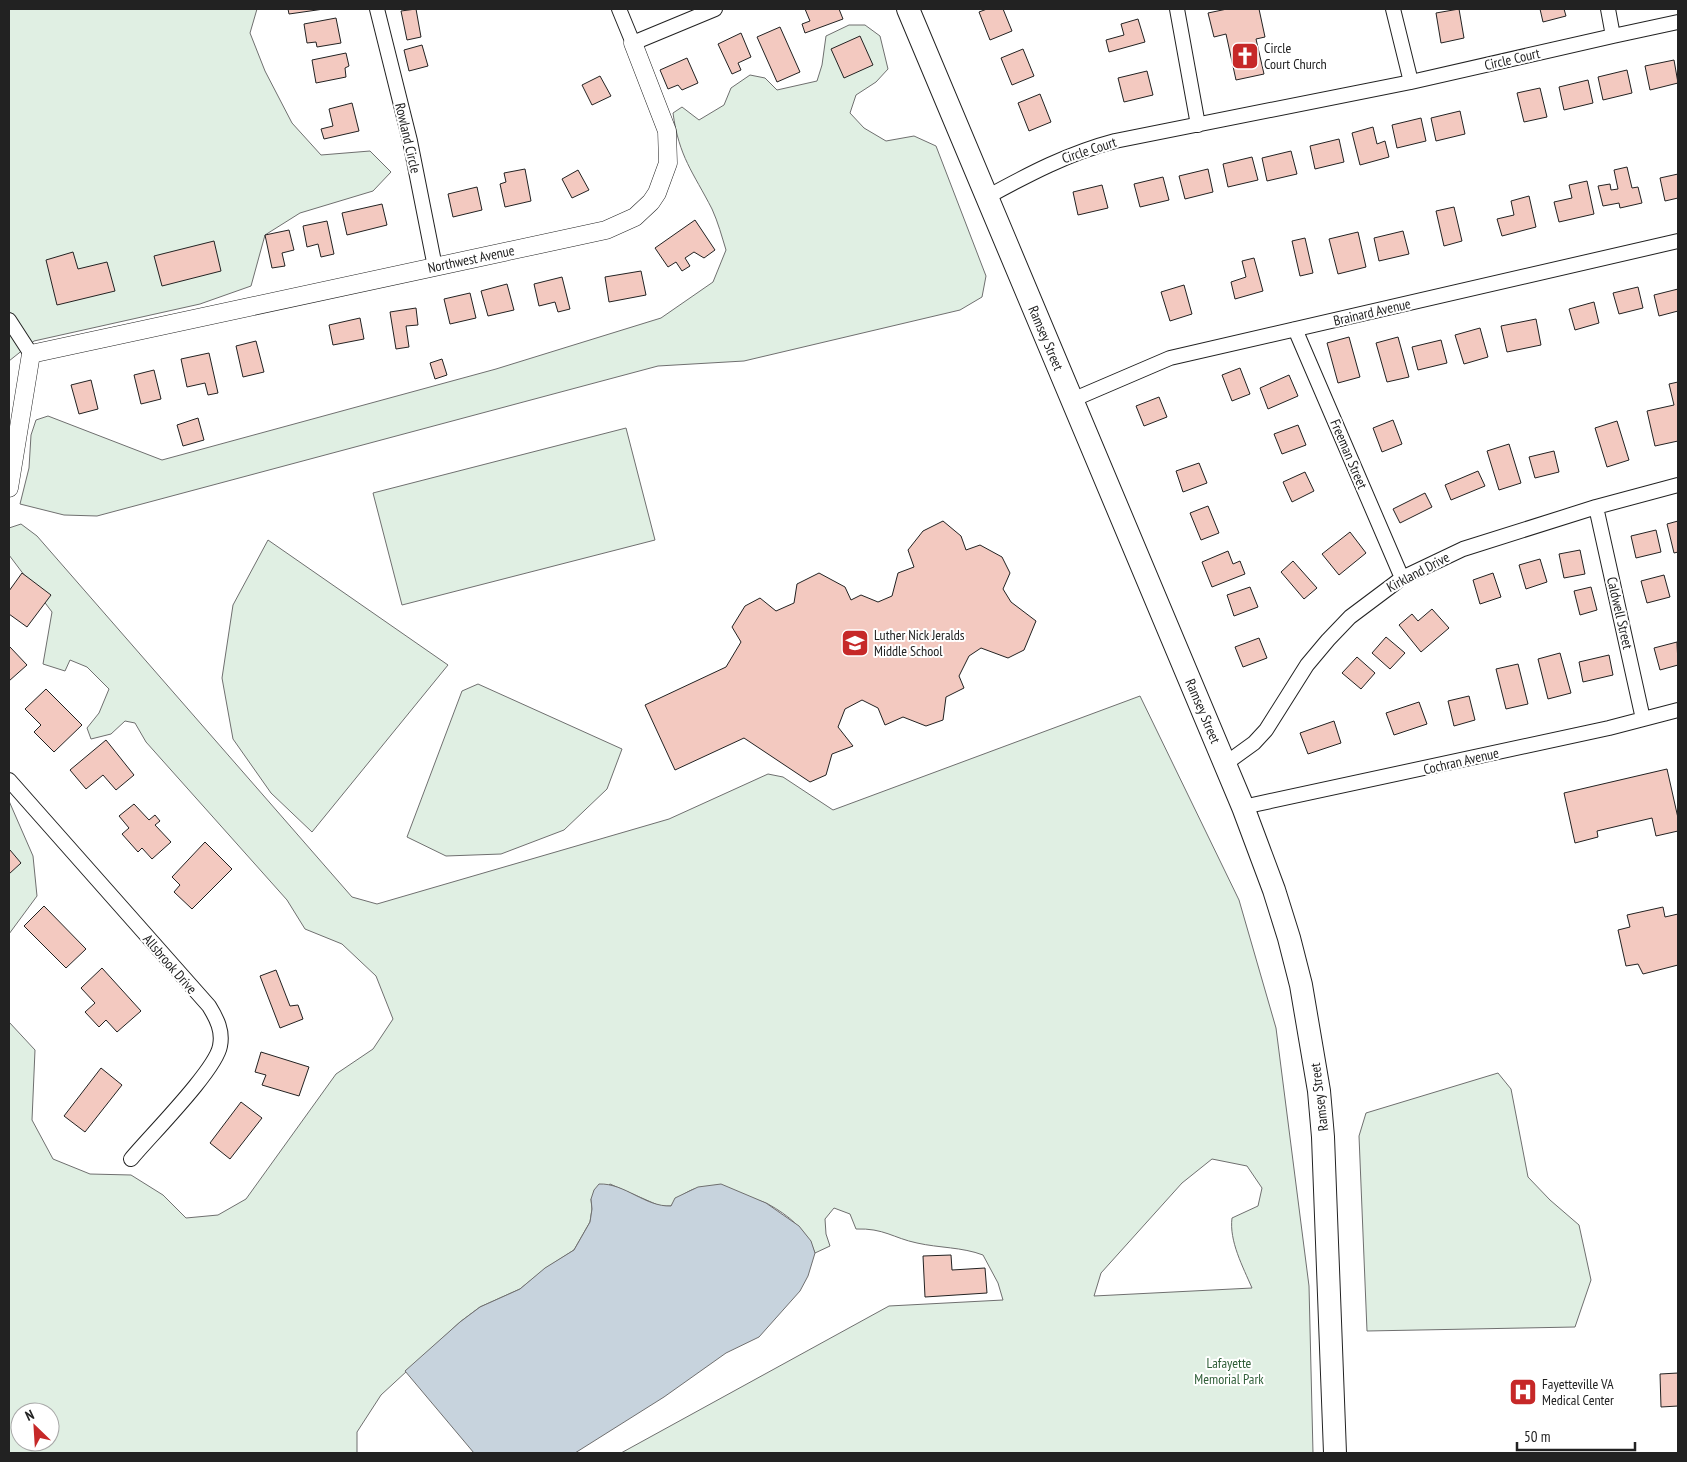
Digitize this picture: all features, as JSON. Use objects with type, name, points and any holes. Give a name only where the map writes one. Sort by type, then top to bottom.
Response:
[{"type":"main road","name":"Ramsey Street","points":[[908,9],[1226,764],[1274,890],[1289,938],[1301,985],[1319,1091],[1323,1137],[1335,1453]]},
{"type":"street","name":"Rowland Circle","points":[[377,9],[410,141],[435,267]]},
{"type":"street","points":[[619,9],[633,43],[716,9]]},
{"type":"street","points":[[1177,9],[1198,124]]},
{"type":"street","points":[[1394,9],[1411,82]]},
{"type":"street","points":[[1608,9],[1613,36]]},
{"type":"street","name":"Circle Court","points":[[987,197],[1054,161],[1084,149],[1198,124],[1411,82],[1678,22]]},
{"type":"street","name":"Northwest Avenue","points":[[32,354],[606,230],[635,217],[651,202],[666,174],[669,142],[633,43]]},
{"type":"street","name":"Brainard Avenue","points":[[1072,400],[1170,358],[1678,241]]},
{"type":"street","points":[[9,320],[32,354],[9,488]]},
{"type":"street","name":"Freeman Street","points":[[1295,329],[1402,578]]},
{"type":"street","name":"Kirkland Drive","points":[[1226,764],[1254,743],[1266,730],[1307,665],[1328,640],[1350,617],[1402,578],[1433,561],[1463,549],[1596,507],[1678,485]]},
{"type":"street","name":"Caldwell Street","points":[[1596,507],[1643,719]]},
{"type":"street","name":"Cochran Avenue","points":[[1243,807],[1678,710]]},
{"type":"street","name":"Allsbrook Drive","points":[[9,780],[209,1006],[219,1025],[220,1046],[212,1066],[131,1158]]},
{"type":"green space","points":[[9,9],[257,9],[250,33],[265,71],[292,123],[321,155],[370,151],[391,172],[373,191],[300,213],[265,235],[251,286],[200,304],[34,341],[9,361]]},
{"type":"green space","points":[[849,25],[865,25],[880,36],[888,69],[876,82],[856,95],[850,113],[864,128],[886,141],[914,136],[936,146],[986,276],[982,297],[960,310],[744,361],[658,366],[97,516],[64,515],[20,504],[29,468],[31,435],[36,420],[48,416],[162,460],[496,369],[661,318],[713,282],[726,250],[712,209],[683,153],[673,113],[682,107],[699,120],[724,105],[731,88],[750,75],[765,78],[777,90],[817,81],[822,65],[826,36]]},
{"type":"green space","points":[[626,428],[655,540],[402,605],[373,493]]},
{"type":"green space","name":"Lafayette Memorial Park","points":[[21,524],[37,536],[352,897],[377,904],[669,819],[768,774],[783,777],[833,810],[1140,696],[1239,900],[1276,1028],[1309,1286],[1313,1453],[621,1453],[889,1306],[1003,1300],[998,1283],[983,1255],[967,1250],[925,1245],[874,1230],[856,1229],[850,1214],[834,1208],[825,1219],[826,1234],[830,1246],[815,1253],[807,1237],[796,1224],[783,1213],[763,1202],[734,1194],[699,1188],[684,1194],[671,1206],[660,1206],[610,1184],[591,1199],[590,1222],[574,1250],[546,1268],[520,1289],[480,1307],[460,1322],[381,1395],[357,1432],[357,1453],[9,1453],[9,1022],[35,1050],[32,1120],[53,1159],[90,1174],[131,1175],[163,1195],[186,1218],[218,1215],[246,1199],[336,1074],[373,1049],[393,1019],[376,976],[342,944],[305,929],[287,900],[146,742],[135,723],[125,721],[111,734],[91,739],[87,728],[99,713],[109,689],[87,667],[70,660],[65,671],[43,664],[52,612],[9,555],[9,528]],"holes":[[[1212,1159],[1247,1166],[1262,1188],[1258,1206],[1232,1218],[1232,1227],[1235,1245],[1252,1288],[1094,1296],[1101,1273],[1182,1183]]]},
{"type":"green space","points":[[268,540],[448,665],[312,832],[271,793],[233,739],[222,678],[233,605]]},
{"type":"green space","points":[[478,684],[622,749],[607,789],[564,830],[501,854],[446,856],[407,837],[462,691]]},
{"type":"green space","points":[[9,801],[33,856],[37,896],[9,934]]},
{"type":"green space","points":[[1498,1073],[1511,1089],[1528,1177],[1550,1200],[1579,1225],[1591,1280],[1575,1327],[1367,1331],[1359,1136],[1366,1113]]},
{"type":"shaded area","points":[[599,1184],[618,1187],[652,1203],[671,1206],[675,1198],[698,1187],[721,1184],[766,1203],[799,1226],[811,1241],[815,1253],[808,1276],[800,1291],[759,1337],[726,1353],[664,1397],[575,1453],[474,1453],[405,1371],[460,1322],[480,1307],[520,1289],[545,1268],[574,1250],[590,1222],[591,1199],[594,1190]]},
{"type":"building","points":[[288,9],[324,9],[289,14]]},
{"type":"building","points":[[416,9],[421,37],[407,40],[401,11]]},
{"type":"building","points":[[805,9],[839,9],[843,19],[805,33],[802,24],[810,21]]},
{"type":"building","points":[[987,9],[1003,9],[1012,31],[990,40],[979,12]]},
{"type":"building","name":"Circle Court Church","points":[[1227,9],[1259,9],[1265,37],[1256,39],[1264,74],[1236,80],[1226,34],[1214,37],[1208,13]]},
{"type":"building","points":[[1459,9],[1464,38],[1441,43],[1436,13]]},
{"type":"building","points":[[1540,9],[1564,9],[1566,16],[1543,22]]},
{"type":"building","points":[[336,18],[341,43],[317,47],[316,42],[307,43],[304,24]]},
{"type":"building","points":[[1138,19],[1145,42],[1109,52],[1106,40],[1124,35],[1121,24]]},
{"type":"building","points":[[780,27],[800,72],[777,82],[757,37]]},
{"type":"building","points":[[741,33],[751,57],[738,63],[741,70],[732,74],[718,44]]},
{"type":"building","points":[[860,36],[873,65],[844,78],[831,49]]},
{"type":"building","points":[[422,45],[428,66],[409,71],[404,50]]},
{"type":"building","points":[[1023,49],[1034,76],[1012,85],[1001,58]]},
{"type":"building","points":[[346,53],[349,66],[345,68],[346,77],[316,83],[312,60]]},
{"type":"building","points":[[687,58],[698,83],[682,90],[678,85],[668,89],[660,70]]},
{"type":"building","points":[[1674,60],[1678,83],[1650,90],[1645,66]]},
{"type":"building","points":[[1627,70],[1632,93],[1603,100],[1598,77]]},
{"type":"building","points":[[1147,71],[1153,95],[1124,102],[1118,78]]},
{"type":"building","points":[[600,76],[611,96],[592,105],[582,85]]},
{"type":"building","points":[[1588,80],[1593,103],[1564,110],[1559,87]]},
{"type":"building","points":[[1540,88],[1547,117],[1524,122],[1517,93]]},
{"type":"building","points":[[1040,94],[1051,122],[1029,131],[1018,103]]},
{"type":"building","points":[[352,103],[359,131],[324,139],[321,129],[333,126],[329,109]]},
{"type":"building","points":[[1460,111],[1465,134],[1436,141],[1431,118]]},
{"type":"building","points":[[1421,118],[1426,141],[1397,148],[1392,125]]},
{"type":"building","points":[[1373,127],[1377,144],[1385,141],[1389,157],[1360,165],[1352,133]]},
{"type":"building","points":[[1339,139],[1344,162],[1315,169],[1310,146]]},
{"type":"building","points":[[1291,151],[1297,174],[1267,181],[1262,158]]},
{"type":"building","points":[[1252,157],[1258,180],[1228,187],[1223,164]]},
{"type":"building","points":[[1627,167],[1632,188],[1638,187],[1642,203],[1620,208],[1619,203],[1603,206],[1598,186],[1610,184],[1611,190],[1618,189],[1614,170]]},
{"type":"building","points":[[525,169],[531,201],[505,207],[500,184],[506,182],[504,173]]},
{"type":"building","points":[[1208,169],[1213,192],[1185,199],[1179,176]]},
{"type":"building","points":[[578,170],[589,190],[572,198],[562,179]]},
{"type":"building","points":[[1678,174],[1678,198],[1665,201],[1660,178]]},
{"type":"building","points":[[1163,177],[1169,200],[1140,207],[1134,184]]},
{"type":"building","points":[[1587,181],[1594,214],[1559,222],[1554,202],[1572,198],[1569,185]]},
{"type":"building","points":[[1102,185],[1108,208],[1078,215],[1073,192]]},
{"type":"building","points":[[477,187],[482,210],[453,217],[448,194]]},
{"type":"building","points":[[1529,196],[1536,227],[1502,236],[1497,219],[1514,215],[1511,201]]},
{"type":"building","points":[[382,204],[387,225],[347,235],[342,213]]},
{"type":"building","points":[[1454,207],[1462,241],[1444,246],[1436,211]]},
{"type":"building","points":[[695,220],[715,250],[704,258],[694,252],[685,258],[690,266],[682,271],[676,262],[668,267],[655,248]]},
{"type":"building","points":[[327,221],[334,254],[321,257],[318,244],[307,247],[303,226]]},
{"type":"building","points":[[289,230],[294,250],[282,253],[285,266],[272,268],[265,235]]},
{"type":"building","points":[[1403,231],[1409,254],[1379,261],[1374,238]]},
{"type":"building","points":[[1358,232],[1366,267],[1338,274],[1329,239]]},
{"type":"building","points":[[1305,238],[1313,273],[1300,276],[1292,241]]},
{"type":"building","points":[[214,241],[221,271],[162,286],[154,256]]},
{"type":"building","points":[[73,252],[78,269],[107,262],[115,291],[57,305],[46,260]]},
{"type":"building","points":[[1254,258],[1263,291],[1235,299],[1231,282],[1246,277],[1242,261]]},
{"type":"building","points":[[641,271],[646,295],[609,302],[605,277]]},
{"type":"building","points":[[562,277],[570,309],[558,312],[555,302],[539,306],[534,284]]},
{"type":"building","points":[[507,284],[514,310],[488,316],[481,291]]},
{"type":"building","points":[[1184,285],[1192,314],[1170,321],[1161,292]]},
{"type":"building","points":[[1638,287],[1643,308],[1619,314],[1613,293]]},
{"type":"building","points":[[1678,289],[1678,311],[1659,316],[1654,295]]},
{"type":"building","points":[[470,293],[476,318],[450,324],[444,299]]},
{"type":"building","points":[[1594,302],[1599,323],[1575,330],[1569,309]]},
{"type":"building","points":[[416,308],[418,325],[406,326],[409,347],[396,349],[390,312]]},
{"type":"building","points":[[360,318],[364,339],[333,345],[329,325]]},
{"type":"building","points":[[1536,319],[1541,345],[1507,352],[1501,326]]},
{"type":"building","points":[[1480,328],[1488,357],[1464,364],[1455,335]]},
{"type":"building","points":[[1349,337],[1360,377],[1338,383],[1327,343]]},
{"type":"building","points":[[1398,337],[1409,377],[1387,382],[1376,343]]},
{"type":"building","points":[[1441,340],[1447,363],[1418,370],[1412,347]]},
{"type":"building","points":[[256,341],[264,372],[243,377],[236,346]]},
{"type":"building","points":[[209,353],[218,393],[208,395],[205,383],[187,387],[181,359]]},
{"type":"building","points":[[442,359],[447,375],[435,379],[430,363]]},
{"type":"building","points":[[1240,368],[1250,394],[1232,401],[1222,375]]},
{"type":"building","points":[[154,370],[161,399],[141,404],[134,375]]},
{"type":"building","points":[[1289,375],[1298,396],[1268,409],[1260,388]]},
{"type":"building","points":[[91,380],[98,409],[79,414],[71,385]]},
{"type":"building","points":[[1678,382],[1678,441],[1655,446],[1647,411],[1674,405],[1669,384]]},
{"type":"building","points":[[1159,397],[1167,417],[1144,426],[1136,406]]},
{"type":"building","points":[[198,418],[204,440],[183,446],[177,425]]},
{"type":"building","points":[[1393,420],[1402,444],[1382,452],[1373,428]]},
{"type":"building","points":[[1617,421],[1629,460],[1607,467],[1595,428]]},
{"type":"building","points":[[1298,425],[1306,445],[1282,454],[1274,434]]},
{"type":"building","points":[[1509,444],[1521,483],[1499,490],[1487,451]]},
{"type":"building","points":[[1554,451],[1559,472],[1535,478],[1529,457]]},
{"type":"building","points":[[1199,463],[1207,483],[1183,492],[1176,471]]},
{"type":"building","points":[[1478,471],[1485,486],[1451,500],[1445,485]]},
{"type":"building","points":[[1305,472],[1314,491],[1292,502],[1283,482]]},
{"type":"building","points":[[1425,493],[1432,507],[1400,523],[1393,509]]},
{"type":"building","points":[[1208,506],[1219,533],[1201,540],[1190,513]]},
{"type":"building","points":[[943,521],[961,536],[966,550],[980,545],[1002,557],[1010,573],[1003,589],[1011,602],[1036,621],[1024,650],[1008,658],[981,648],[969,656],[959,676],[964,688],[946,697],[943,720],[926,726],[903,717],[885,725],[878,708],[862,700],[845,709],[838,727],[853,746],[832,754],[826,775],[810,782],[744,738],[675,770],[645,705],[726,667],[741,642],[732,627],[745,606],[760,598],[776,611],[794,603],[797,584],[819,573],[845,587],[851,600],[861,595],[878,602],[892,596],[898,573],[914,567],[908,550],[923,531]]},
{"type":"building","points":[[1678,521],[1678,552],[1674,553],[1667,524]]},
{"type":"building","points":[[1656,530],[1661,552],[1636,558],[1631,536]]},
{"type":"building","points":[[1350,532],[1366,553],[1339,575],[1322,554]]},
{"type":"building","points":[[1580,550],[1585,574],[1564,578],[1559,554]]},
{"type":"building","points":[[1228,551],[1233,564],[1240,561],[1245,574],[1212,587],[1202,562]]},
{"type":"building","points":[[1540,559],[1547,582],[1526,589],[1519,565]]},
{"type":"building","points":[[1293,561],[1317,588],[1304,599],[1281,572]]},
{"type":"building","points":[[22,573],[51,595],[27,627],[9,614],[9,591]]},
{"type":"building","points":[[1493,573],[1501,597],[1480,604],[1473,580]]},
{"type":"building","points":[[1664,575],[1670,597],[1647,603],[1641,581]]},
{"type":"building","points":[[1250,587],[1258,607],[1234,616],[1227,595]]},
{"type":"building","points":[[1591,587],[1597,610],[1580,615],[1574,591]]},
{"type":"building","points":[[1432,609],[1449,628],[1421,652],[1399,625],[1412,614],[1418,621]]},
{"type":"building","points":[[1386,637],[1405,653],[1390,669],[1372,653]]},
{"type":"building","points":[[1259,638],[1267,658],[1243,667],[1235,647]]},
{"type":"building","points":[[1677,642],[1678,665],[1660,670],[1654,648]]},
{"type":"building","points":[[9,648],[27,665],[9,681]]},
{"type":"building","points":[[1560,653],[1571,693],[1548,699],[1538,659]]},
{"type":"building","points":[[1609,655],[1613,675],[1583,682],[1579,662]]},
{"type":"building","points":[[1357,657],[1375,673],[1361,689],[1342,673]]},
{"type":"building","points":[[1518,664],[1528,704],[1506,709],[1496,669]]},
{"type":"building","points":[[46,689],[82,725],[54,752],[34,732],[41,725],[25,709]]},
{"type":"building","points":[[1469,696],[1475,720],[1454,726],[1448,701]]},
{"type":"building","points":[[1419,702],[1427,724],[1394,735],[1386,713]]},
{"type":"building","points":[[1334,721],[1341,743],[1308,754],[1300,733]]},
{"type":"building","points":[[106,740],[134,775],[116,790],[103,775],[86,789],[70,770]]},
{"type":"building","points":[[1667,769],[1678,818],[1678,831],[1656,836],[1652,818],[1597,831],[1598,837],[1575,843],[1564,793]]},
{"type":"building","points":[[134,804],[149,820],[155,815],[160,821],[155,825],[171,842],[152,859],[142,848],[138,852],[122,834],[129,828],[119,816]]},
{"type":"building","points":[[205,842],[232,869],[192,909],[174,892],[180,885],[172,877]]},
{"type":"building","points":[[9,851],[21,863],[9,874]]},
{"type":"building","points":[[44,906],[86,949],[66,968],[24,926]]},
{"type":"building","points":[[1663,907],[1665,917],[1678,914],[1678,965],[1643,974],[1638,964],[1626,966],[1618,930],[1630,927],[1627,915]]},
{"type":"building","points":[[102,968],[141,1011],[117,1032],[106,1020],[99,1027],[85,1012],[95,1003],[81,988]]},
{"type":"building","points":[[276,970],[290,1006],[298,1005],[303,1019],[280,1028],[260,976]]},
{"type":"building","points":[[261,1052],[309,1067],[299,1096],[262,1085],[266,1075],[255,1072]]},
{"type":"building","points":[[101,1068],[122,1085],[85,1132],[64,1116]]},
{"type":"building","points":[[241,1102],[262,1118],[230,1159],[210,1143]]},
{"type":"building","points":[[951,1255],[952,1270],[985,1268],[987,1293],[925,1297],[923,1256]]},
{"type":"building","points":[[1678,1373],[1678,1406],[1661,1407],[1660,1374]]},
{"type":"place","name":"Circle Court Church","points":[[1245,56]]},
{"type":"place","name":"Luther Nick Jeralds Middle School","points":[[855,643]]},
{"type":"place","name":"Fayetteville VA Medical Center","points":[[1523,1392]]}]
